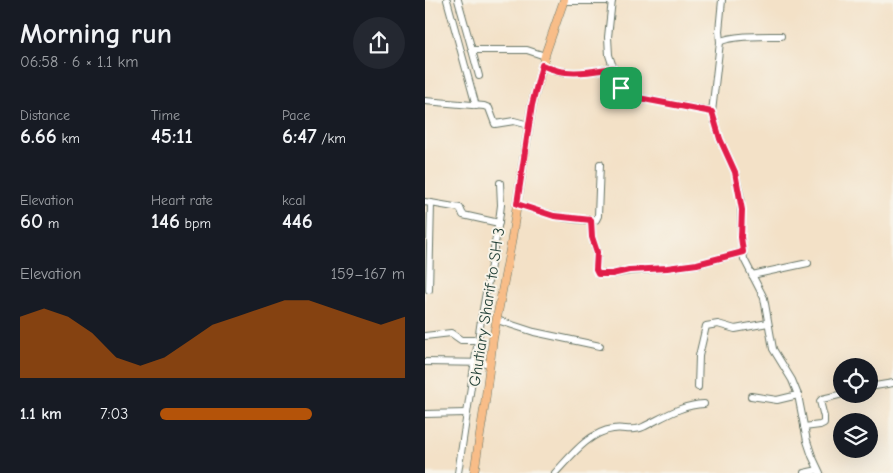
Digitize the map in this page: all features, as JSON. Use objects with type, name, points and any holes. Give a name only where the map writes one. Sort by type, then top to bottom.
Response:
[{"type":"main road","name":"Ghutiary Sharif to SH 3","points":[[474,473],[488,363],[517,204],[532,105],[542,65],[564,0]]},
{"type":"street","points":[[447,0],[480,106]]},
{"type":"street","points":[[458,0],[479,76]]},
{"type":"street","points":[[564,0],[612,1],[608,37],[609,55],[622,92],[628,96],[712,112]]},
{"type":"street","points":[[722,0],[719,31],[720,42],[712,112],[720,139],[735,172],[742,210],[741,237],[743,252],[764,298],[773,349],[792,380],[798,395],[812,456],[819,471],[805,473]]},
{"type":"street","points":[[720,42],[724,39],[781,36]]},
{"type":"street","points":[[472,50],[527,50],[545,56]]},
{"type":"street","points":[[542,65],[556,71],[572,73],[613,68]]},
{"type":"street","points":[[425,100],[489,108],[495,124],[514,121],[529,124]]},
{"type":"street","points":[[517,204],[554,216],[596,220],[598,216],[600,164]]},
{"type":"street","points":[[457,473],[476,363],[477,340],[499,223],[501,205],[500,183]]},
{"type":"street","points":[[429,290],[427,269],[428,203],[460,208],[463,215],[499,223]]},
{"type":"street","points":[[591,220],[592,237],[597,252],[596,270],[598,274],[697,264],[743,252]]},
{"type":"street","points":[[752,275],[808,263]]},
{"type":"street","points":[[497,320],[534,332],[600,346]]},
{"type":"street","points":[[697,387],[699,356],[706,326],[718,324],[735,330],[769,323]]},
{"type":"street","points":[[425,336],[451,333],[461,340],[477,340]]},
{"type":"street","points":[[425,362],[488,363]]},
{"type":"street","points":[[878,386],[893,383]]},
{"type":"street","points":[[751,396],[777,400],[798,395]]},
{"type":"street","points":[[805,427],[819,425],[824,422],[820,401],[833,396]]},
{"type":"street","points":[[555,473],[586,442],[605,431],[614,428],[629,430],[641,428],[679,408],[704,404]]},
{"type":"street","points":[[425,414],[467,413]]},
{"type":"route","points":[[542,65],[563,73],[613,68],[621,88],[622,92],[628,96],[712,112],[720,139],[735,172],[742,210],[741,237],[743,252],[697,264],[629,270],[616,274],[598,274],[596,270],[597,252],[592,237],[591,220],[576,220],[554,216],[517,204],[532,105],[542,65]]}]
